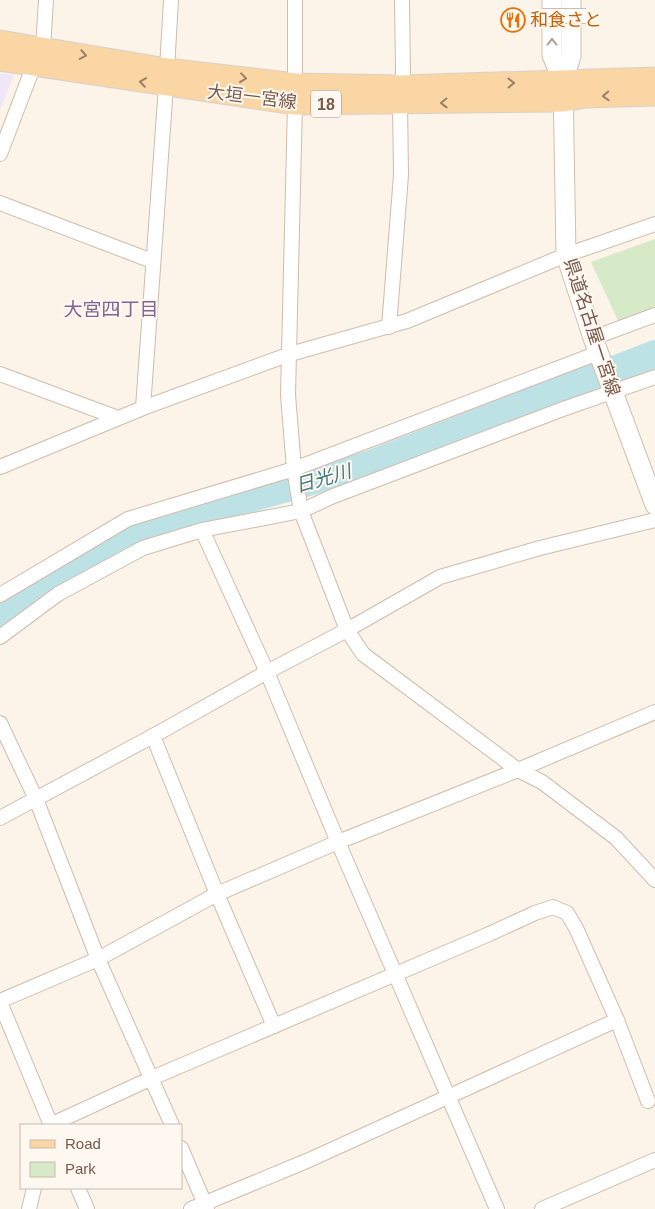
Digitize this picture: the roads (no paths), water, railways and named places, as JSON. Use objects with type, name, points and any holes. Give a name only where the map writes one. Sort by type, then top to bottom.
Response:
[{"type":"main road","name":"県道名古屋一宮線","points":[[572,0],[571,56],[563,91],[566,255],[597,348],[655,505]]},
{"type":"main road","name":"県道名古屋一宮線","points":[[547,8],[552,55],[563,91]]},
{"type":"main road","name":"大垣一宮線","points":[[0,41],[38,57],[167,78],[295,94],[401,95],[563,91],[655,78]]},
{"type":"main road","name":"大垣一宮線","points":[[0,60],[38,57]]},
{"type":"main road","name":"大垣一宮線","points":[[563,91],[586,97],[655,95]]},
{"type":"street","points":[[0,154],[38,57],[46,0]]},
{"type":"street","points":[[142,408],[167,78],[171,0]]},
{"type":"street","points":[[295,0],[295,94],[288,395],[300,509],[347,630],[362,654],[518,770],[542,782],[616,838],[655,880]]},
{"type":"street","points":[[389,327],[401,175],[402,0]]},
{"type":"street","points":[[547,8],[586,16]]},
{"type":"street","points":[[0,203],[152,261]]},
{"type":"street","points":[[0,467],[142,408],[290,354],[389,327],[566,255],[655,224]]},
{"type":"street","points":[[0,594],[128,519],[295,473],[597,348],[655,315]]},
{"type":"street","points":[[0,374],[118,418]]},
{"type":"street","points":[[0,637],[58,594],[142,548],[202,530],[300,509],[612,389],[655,377]]},
{"type":"street","points":[[0,818],[347,630],[440,577],[540,548],[655,520]]},
{"type":"street","points":[[202,530],[267,672],[338,842],[497,1209]]},
{"type":"street","points":[[50,1124],[0,1002],[98,959],[217,894],[338,842],[518,770],[655,712]]},
{"type":"street","points":[[0,723],[36,800],[98,959],[172,1124]]},
{"type":"street","points":[[153,736],[217,894],[274,1026]]},
{"type":"street","points":[[52,1124],[152,1078],[535,912],[553,907],[567,912],[576,928],[617,1020],[648,1102]]},
{"type":"street","points":[[191,1209],[206,1206],[617,1020]]},
{"type":"street","points":[[182,1150],[206,1206]]},
{"type":"street","points":[[542,1209],[655,1160]]},
{"type":"street","points":[[29,1209],[34,1189]]},
{"type":"street","points":[[78,1189],[87,1209]]},
{"type":"waterway","name":"日光川","points":[[0,616],[39,588],[116,540],[181,518],[368,465],[655,354]]},
{"type":"place","name":"和食さと","points":[[513,20]]},
{"type":"district","name":"大宮四丁目","points":[[111,309]]}]
